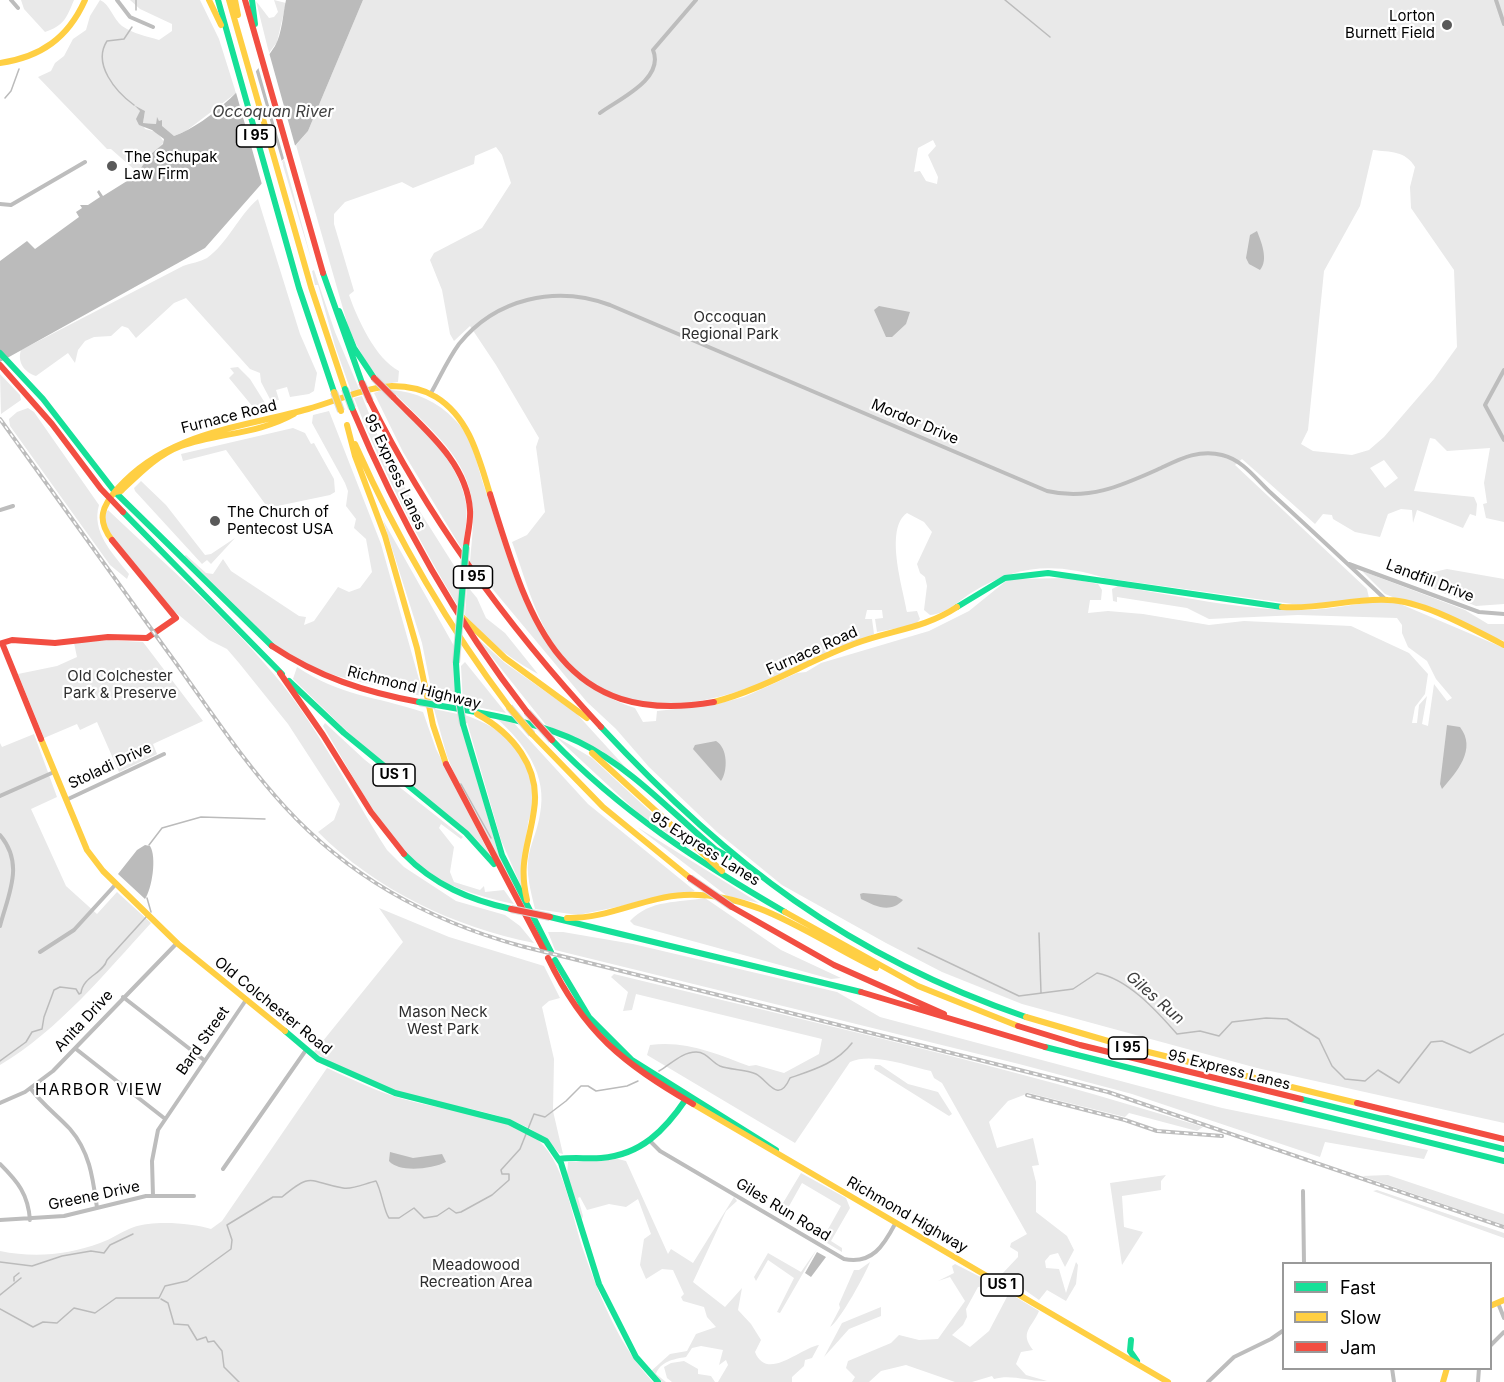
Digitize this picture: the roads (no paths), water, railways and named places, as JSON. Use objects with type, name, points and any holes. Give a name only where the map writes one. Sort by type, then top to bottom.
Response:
[{"type":"main road","points":[[0,63],[29,57],[56,42],[74,23],[85,0]]},
{"type":"main road","points":[[209,0],[230,46]]},
{"type":"main road","name":"I 95","points":[[218,0],[308,316],[341,411],[390,520],[426,587],[466,650],[532,734],[603,807],[690,878],[732,908],[849,973],[982,1029],[1081,1058],[1504,1161]]},
{"type":"main road","name":"95 Express Lanes","points":[[229,0],[318,311],[352,408],[408,533],[442,594],[479,649],[527,712],[591,781],[642,824],[685,854],[906,980],[978,1012],[1052,1037],[1504,1149]]},
{"type":"main road","points":[[235,0],[244,53]]},
{"type":"main road","name":"I 95","points":[[245,0],[322,272],[342,334],[370,401],[415,488],[470,573],[523,641],[662,792],[740,862],[793,902],[860,944],[927,979],[1006,1012],[1105,1042],[1504,1139]]},
{"type":"main road","points":[[252,0],[255,36]]},
{"type":"main road","points":[[322,272],[354,348],[374,378],[445,451],[460,473],[470,505],[456,663],[458,695],[463,724],[502,855],[528,905]]},
{"type":"main road","name":"Richmond Highway","points":[[0,353],[49,407],[115,492],[241,621],[269,646],[330,680],[371,693],[465,710],[505,730],[523,753],[531,772],[535,805],[523,859],[528,905],[549,955]]},
{"type":"main road","name":"Richmond Highway","points":[[0,365],[109,498],[280,673],[344,733],[475,842],[506,879],[549,955],[583,1008],[606,1036],[647,1071],[686,1099],[1168,1382]]},
{"type":"main road","name":"Furnace Road","points":[[109,498],[166,454],[201,438],[274,423],[295,413],[383,387],[405,387],[431,393],[451,409],[468,431],[524,595],[543,634],[568,666],[591,686],[613,698],[637,705],[689,706],[740,696],[858,642],[927,624],[998,581],[1019,575],[1080,575],[1140,588],[1290,608],[1337,607],[1385,599],[1406,602],[1504,645]]},
{"type":"main road","points":[[347,425],[355,456],[380,521],[400,586],[439,746],[506,879]]},
{"type":"main road","points":[[1,641],[55,643],[108,637],[147,638],[176,618],[103,528],[102,511],[109,498]]},
{"type":"main road","points":[[442,594],[489,646],[546,685],[605,732]]},
{"type":"main road","points":[[164,604],[168,613],[167,624]]},
{"type":"main road","name":"Old Colchester Road","points":[[1,641],[87,850],[116,884],[177,943],[306,1050],[335,1068],[395,1094],[523,1127],[546,1141],[559,1159],[599,1284],[636,1357],[658,1382]]},
{"type":"main road","points":[[280,673],[316,722],[383,832],[401,853],[426,875],[455,892],[511,909],[843,987],[982,1029]]},
{"type":"main road","points":[[465,710],[508,718],[560,734],[611,761],[716,850],[740,862]]},
{"type":"main road","points":[[560,734],[597,757],[706,858],[745,889]]},
{"type":"main road","points":[[550,917],[595,918],[682,895],[729,898],[761,908],[846,954],[906,980]]},
{"type":"main road","points":[[559,1159],[614,1157],[651,1142],[666,1127],[686,1099]]},
{"type":"main road","points":[[1108,1347],[1122,1347],[1131,1340],[1131,1353],[1143,1368]]},
{"type":"street","points":[[11,0],[18,8]]},
{"type":"street","points":[[117,0],[130,17],[153,27]]},
{"type":"street","points":[[600,113],[652,74],[656,56],[653,50],[696,0]]},
{"type":"street","points":[[1496,0],[1504,24]]},
{"type":"street","points":[[0,204],[11,205],[85,162]]},
{"type":"street","name":"Mordor Drive","points":[[431,393],[460,344],[490,316],[531,298],[554,295],[585,297],[610,305],[1047,491],[1071,494],[1097,493],[1121,486],[1192,455],[1209,453],[1227,456],[1256,476],[1385,599]]},
{"type":"street","points":[[1504,370],[1485,405],[1504,440]]},
{"type":"street","points":[[0,510],[13,506]]},
{"type":"street","name":"Landfill Drive","points":[[1348,564],[1479,612],[1504,614]]},
{"type":"street","name":"Stoladi Drive","points":[[66,800],[164,754]]},
{"type":"street","points":[[0,796],[54,772]]},
{"type":"street","points":[[0,835],[11,854],[14,873],[12,889],[0,926]]},
{"type":"street","points":[[40,952],[74,930],[116,884]]},
{"type":"street","name":"Anita Drive","points":[[0,1103],[31,1089],[76,1049],[123,997],[177,943]]},
{"type":"street","points":[[123,997],[204,1060]]},
{"type":"street","name":"Bard Street","points":[[153,1196],[152,1154],[164,1118],[246,1000]]},
{"type":"street","points":[[76,1049],[164,1118]]},
{"type":"street","points":[[223,1169],[306,1050]]},
{"type":"street","points":[[31,1089],[70,1129],[83,1148],[91,1171],[97,1208]]},
{"type":"street","name":"Giles Run Road","points":[[651,1142],[660,1151],[844,1259],[861,1260],[875,1254],[896,1223]]},
{"type":"street","points":[[0,1164],[22,1186],[27,1199],[30,1220]]},
{"type":"street","points":[[1303,1191],[1304,1262]]},
{"type":"street","name":"Greene Drive","points":[[0,1220],[30,1220],[64,1216],[153,1196],[194,1196]]},
{"type":"street","points":[[1497,1303],[1504,1318]]},
{"type":"street","points":[[1208,1382],[1234,1357],[1267,1342],[1282,1331]]},
{"type":"street","points":[[1492,1345],[1504,1332]]},
{"type":"water","name":"Occoquan River","points":[[286,0],[363,0],[308,131],[205,248],[0,362],[0,261],[27,241],[35,249],[79,217],[76,212],[82,208],[80,205],[88,205],[100,197],[97,192],[99,190],[103,196],[135,176],[151,154],[163,144],[164,139],[152,130],[139,125],[136,119],[140,111],[134,105],[145,111],[143,123],[156,124],[157,117],[159,121],[162,120],[162,126],[174,136],[188,130],[217,110],[256,72],[275,46],[281,30]]},
{"type":"water","points":[[1257,231],[1264,256],[1260,270],[1249,264],[1246,258],[1250,235]]},
{"type":"water","points":[[879,306],[910,312],[906,324],[892,337],[886,337],[874,310]]},
{"type":"water","points":[[1447,725],[1460,727],[1465,735],[1466,752],[1459,768],[1442,789],[1440,784]]},
{"type":"water","points":[[716,741],[723,749],[726,760],[725,772],[721,781],[693,749],[695,745]]},
{"type":"water","points":[[145,845],[150,846],[152,851],[153,873],[145,899],[118,874],[137,850]]},
{"type":"water","points":[[860,894],[896,896],[903,900],[893,907],[882,907],[861,899]]},
{"type":"water","points":[[390,1152],[413,1158],[442,1154],[446,1162],[424,1168],[400,1167],[389,1161]]},
{"type":"water","points":[[817,1252],[826,1257],[811,1277],[805,1273]]},
{"type":"waterway","points":[[136,0],[136,10]]},
{"type":"waterway","points":[[1005,0],[1050,37]]},
{"type":"waterway","points":[[132,27],[124,39],[107,41],[102,59],[108,77],[120,93],[134,105]]},
{"type":"waterway","points":[[5,98],[11,91],[19,69]]},
{"type":"waterway","points":[[461,784],[491,838]]},
{"type":"waterway","points":[[149,845],[162,828],[201,817],[265,819]]},
{"type":"waterway","points":[[147,898],[151,912]]},
{"type":"waterway","points":[[0,1061],[26,1042],[32,1032],[42,1029],[54,990],[60,987],[76,989],[79,994],[81,993],[85,983],[102,969],[107,960],[147,916]]},
{"type":"waterway","points":[[1039,933],[1041,993]]},
{"type":"waterway","name":"Giles Run","points":[[918,948],[1019,996],[1073,989],[1097,973],[1108,976],[1141,997],[1177,1034],[1200,1031],[1219,1036],[1232,1022],[1266,1018],[1287,1019],[1319,1039],[1332,1066],[1345,1079],[1365,1081],[1378,1070],[1399,1083],[1431,1042],[1442,1041],[1470,1053],[1504,1034]]},
{"type":"waterway","name":"Giles Run","points":[[659,1071],[686,1054],[700,1052],[720,1066],[756,1074],[773,1088],[781,1090],[790,1078],[832,1061],[852,1043]]},
{"type":"waterway","name":"Giles Run","points":[[0,1309],[33,1327],[43,1322],[57,1323],[74,1308],[95,1313],[116,1298],[159,1298],[165,1286],[187,1281],[231,1249],[232,1240],[227,1225],[273,1197],[282,1197],[306,1181],[311,1180],[347,1188],[376,1181],[389,1218],[399,1218],[414,1208],[424,1218],[437,1216],[449,1208],[456,1213],[461,1212],[492,1195],[509,1180],[509,1174],[502,1174],[501,1170],[520,1149],[534,1114],[545,1117],[581,1086],[588,1086],[596,1091],[627,1086],[638,1081]]},
{"type":"waterway","points":[[0,1262],[32,1266],[62,1256],[91,1251],[104,1253],[110,1245],[133,1234]]},
{"type":"waterway","points":[[14,1281],[14,1277],[19,1273]]},
{"type":"waterway","points":[[0,1295],[21,1278]]},
{"type":"waterway","points":[[161,1299],[168,1303],[174,1324],[188,1325],[197,1340],[206,1337],[208,1342],[214,1341],[222,1351],[224,1367],[239,1382]]},
{"type":"railway","points":[[0,419],[253,769],[310,832],[336,855],[393,893],[455,924],[521,946],[1108,1092],[1504,1227]]},
{"type":"railway","points":[[1027,1095],[1125,1120],[1157,1131],[1222,1136]]},
{"type":"place","name":"Lorton Burnett Field","points":[[1447,25]]},
{"type":"place","name":"The Schupak Law Firm","points":[[112,166]]},
{"type":"place","name":"The Church of Pentecost USA","points":[[215,521]]},
{"type":"district","name":"HARBOR VIEW","points":[[99,1090]]},
{"type":"park label","name":"Occoquan Regional Park","points":[[730,326]]},
{"type":"park label","name":"Old Colchester Park & Preserve","points":[[120,684]]},
{"type":"park label","name":"Mason Neck West Park","points":[[443,1020]]},
{"type":"park label","name":"Meadowood Recreation Area","points":[[476,1274]]}]
